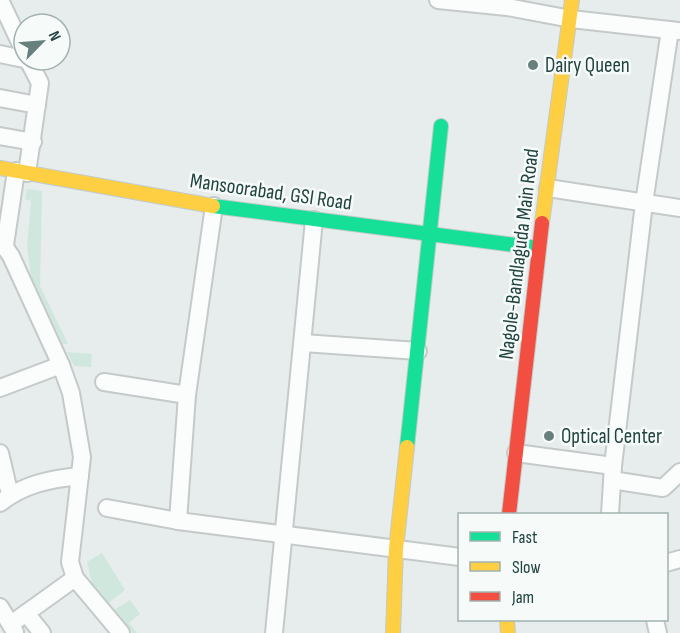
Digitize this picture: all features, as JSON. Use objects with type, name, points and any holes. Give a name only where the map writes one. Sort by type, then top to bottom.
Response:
[{"type":"street","points":[[438,0],[507,7],[571,19],[675,30],[644,203],[610,513]]},
{"type":"street","name":"Nagole-Bandlaguda Main Road","points":[[509,513],[538,248],[572,0]]},
{"type":"street","points":[[2,9],[12,28]]},
{"type":"street","points":[[34,72],[40,83],[33,141],[15,171],[4,251],[61,365],[71,393],[82,457],[70,562],[75,578],[122,633]]},
{"type":"street","points":[[0,98],[37,105]]},
{"type":"street","points":[[393,633],[396,549],[441,126]]},
{"type":"street","points":[[0,136],[33,141]]},
{"type":"street","name":"Mansoorabad, GSI Road","points":[[15,171],[214,206],[538,248]]},
{"type":"street","points":[[548,188],[680,208]]},
{"type":"street","points":[[178,521],[188,395],[214,206]]},
{"type":"street","points":[[274,633],[315,220]]},
{"type":"street","points":[[303,343],[418,351]]},
{"type":"street","points":[[0,388],[61,365]]},
{"type":"street","points":[[104,382],[188,395]]},
{"type":"street","points":[[0,453],[5,489],[80,476]]},
{"type":"street","points":[[516,453],[613,473],[663,488],[680,472]]},
{"type":"street","points":[[107,508],[178,521],[285,536],[458,557]]},
{"type":"street","points":[[0,607],[13,629],[26,613],[75,578]]},
{"type":"street","points":[[26,613],[42,633]]},
{"type":"green space","points":[[27,189],[42,191],[40,286],[68,344],[63,344],[31,276],[27,246],[31,201],[25,199]]},
{"type":"green space","points":[[67,352],[92,354],[91,367],[74,366]]},
{"type":"green space","points":[[102,553],[125,590],[108,603],[92,583],[87,562]]},
{"type":"green space","points":[[130,600],[140,614],[129,623],[137,633],[132,633],[114,610]]},
{"type":"traffic: fast","points":[[407,447],[441,126]]},
{"type":"traffic: fast","points":[[213,206],[538,248]]},
{"type":"traffic: slow","points":[[542,223],[572,0]]},
{"type":"traffic: slow","points":[[0,168],[213,206]]},
{"type":"traffic: slow","points":[[393,633],[396,549],[407,447]]},
{"type":"traffic: slow","points":[[507,621],[508,633]]},
{"type":"traffic: jam","points":[[509,513],[542,223]]},
{"type":"place","name":"Dairy Queen","points":[[533,65]]},
{"type":"place","name":"Optical Center","points":[[549,436]]}]
